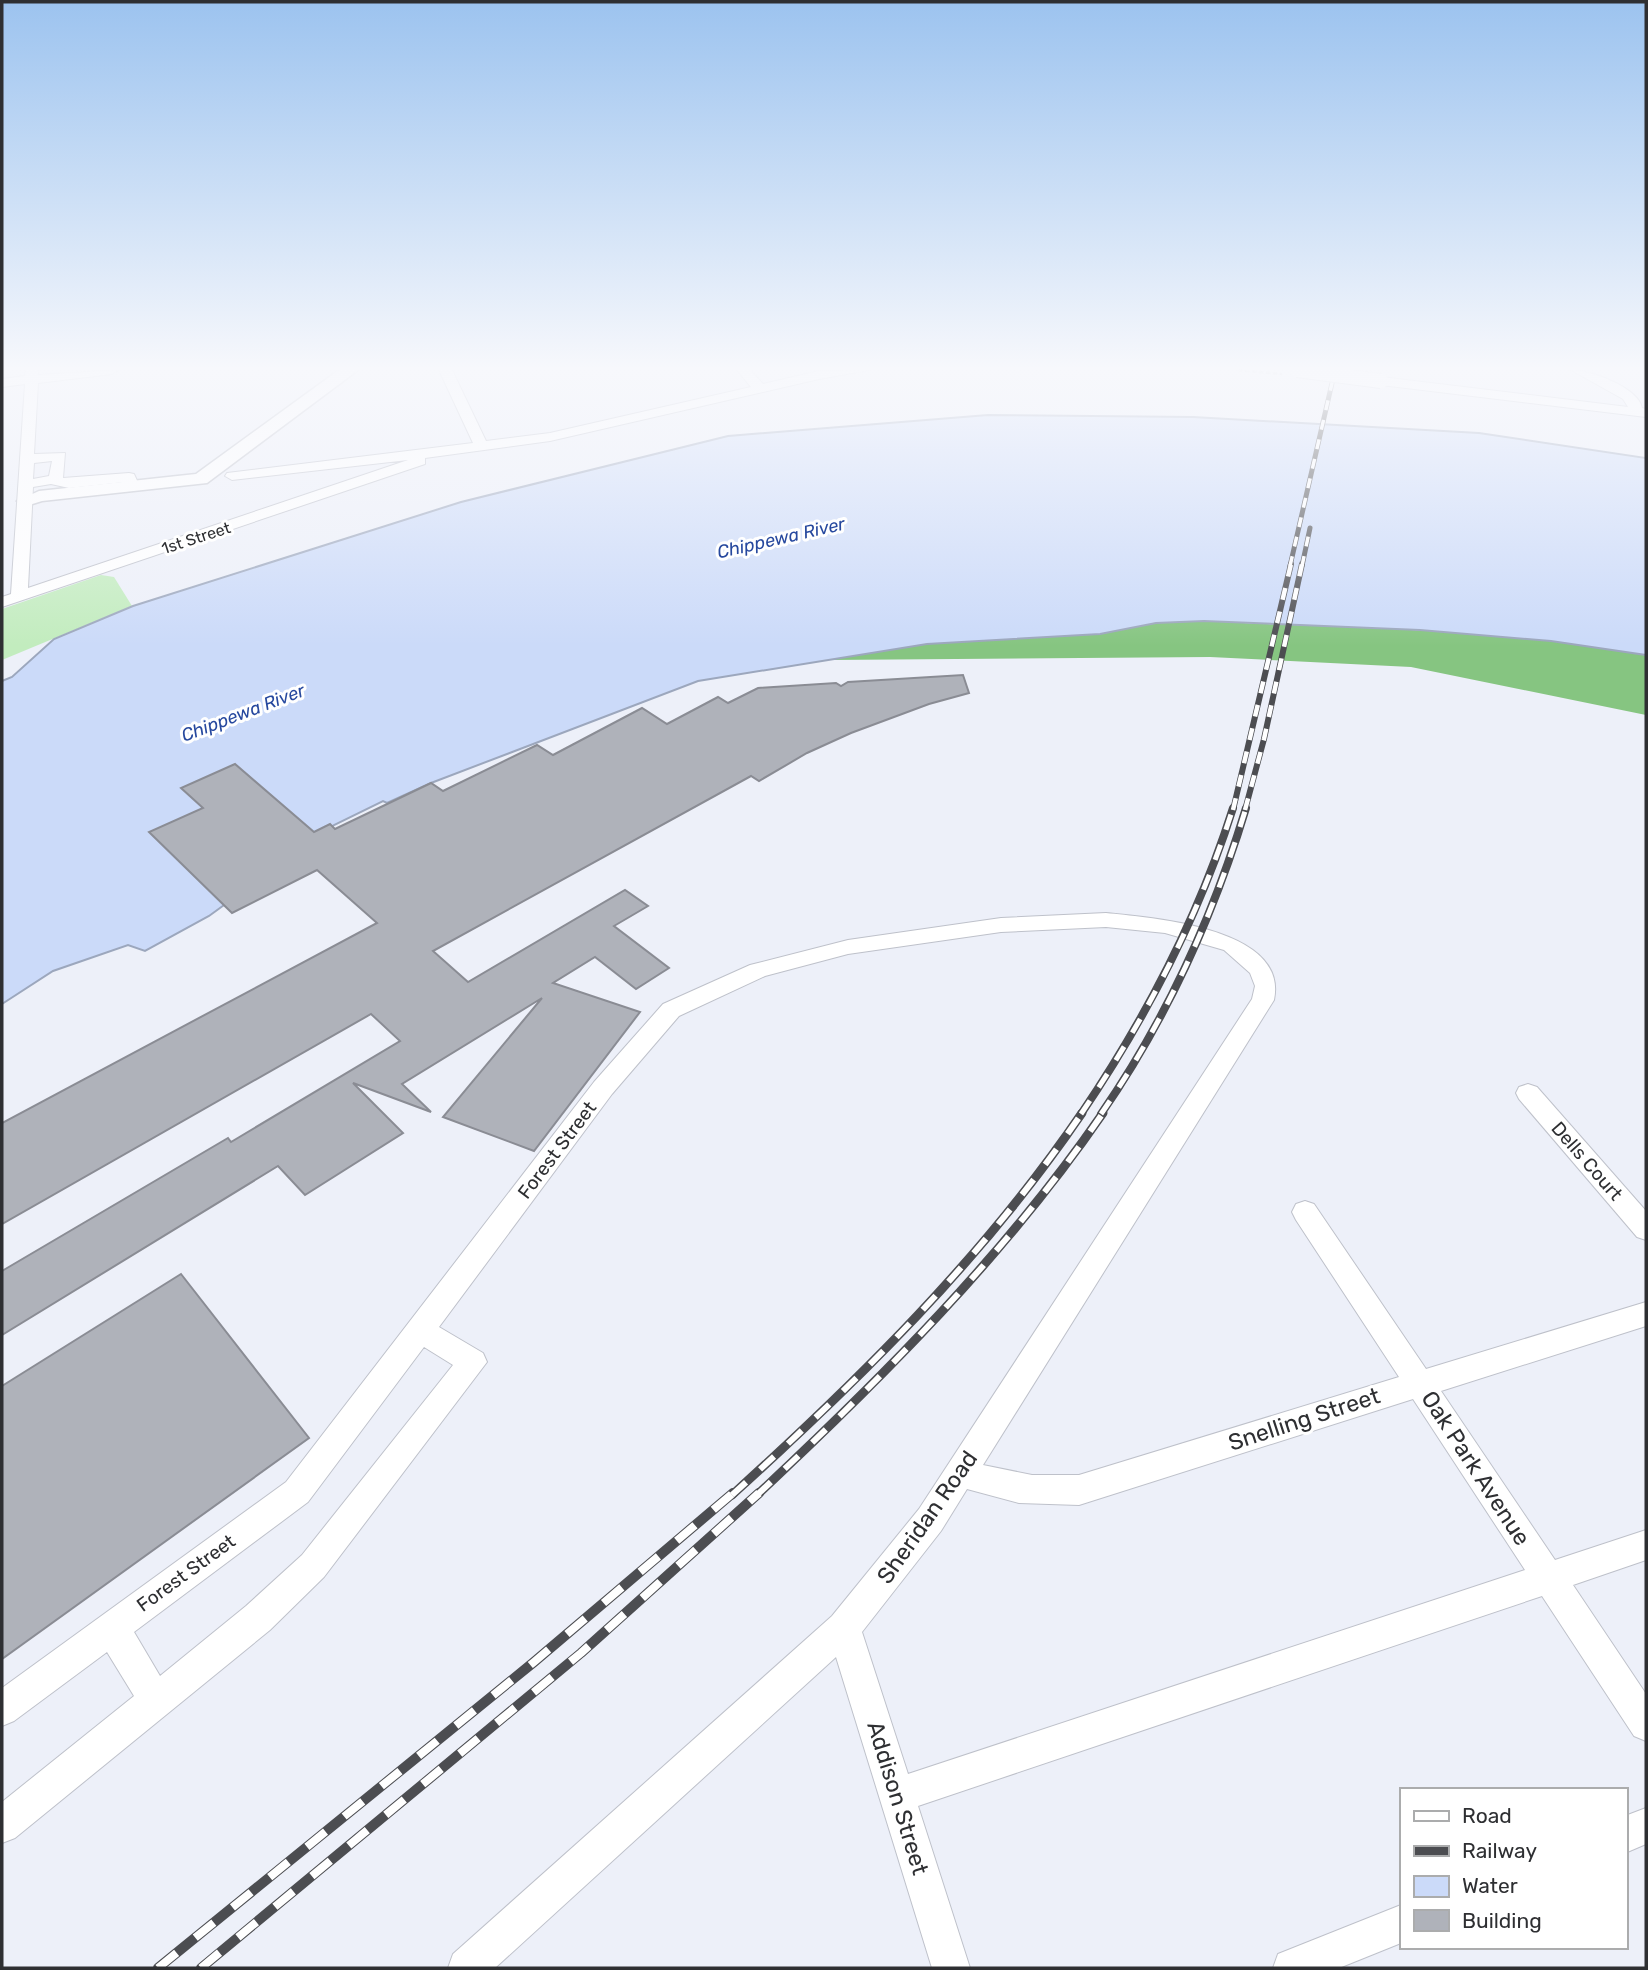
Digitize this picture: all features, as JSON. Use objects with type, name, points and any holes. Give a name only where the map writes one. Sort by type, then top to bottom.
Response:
[{"type":"main road","points":[[2,504],[26,492],[51,501],[111,490],[201,479],[224,462]]},
{"type":"street","points":[[19,596],[28,462]]},
{"type":"street","points":[[55,481],[59,462]]},
{"type":"street","points":[[201,479],[250,477],[353,462]]},
{"type":"street","name":"1st Street","points":[[2,602],[419,462]]},
{"type":"street","points":[[26,492],[55,481],[69,484],[125,477],[129,477],[134,487]]},
{"type":"street","name":"Forest Street","points":[[2,1709],[297,1492],[603,1088],[671,1010],[758,970],[848,947],[1001,925],[1106,920],[1166,926],[1215,939],[1248,957],[1260,970]]},
{"type":"street","name":"Sheridan Road","points":[[467,1968],[844,1628],[908,1550],[1263,1000],[1266,986],[1260,970]]},
{"type":"street","name":"Dells Court","points":[[1528,1093],[1646,1229]]},
{"type":"street","name":"Oak Park Avenue","points":[[1305,1212],[1646,1724]]},
{"type":"street","name":"Snelling Street","points":[[960,1472],[1010,1489],[1040,1493],[1079,1490],[1646,1314]]},
{"type":"street","points":[[2,1825],[258,1618],[313,1566],[473,1362],[420,1330]]},
{"type":"street","points":[[898,1795],[1646,1545]]},
{"type":"street","points":[[113,1628],[155,1700]]},
{"type":"street","name":"Addison Street","points":[[844,1628],[951,1968]]},
{"type":"street","points":[[1627,1834],[1646,1826]]},
{"type":"street","points":[[1292,1968],[1400,1924]]},
{"type":"green space","points":[[101,575],[114,577],[132,606],[2,660],[2,609]]},
{"type":"green space","points":[[1204,621],[1482,634],[1646,655],[1646,715],[1411,667],[1210,657],[829,660],[927,644],[1100,634],[1156,623]]},
{"type":"water","name":"Chippewa River","points":[[623,462],[1646,462],[1646,655],[1551,641],[1420,630],[1204,621],[1156,623],[1100,634],[927,644],[698,681],[431,783],[387,803],[383,801],[334,825],[209,916],[145,951],[128,945],[53,971],[2,1004],[2,681],[12,677],[54,639],[133,606],[461,502]]},
{"type":"building","points":[[963,675],[969,693],[929,704],[851,733],[807,753],[759,781],[751,776],[433,951],[468,982],[625,890],[648,906],[614,926],[669,968],[636,989],[595,957],[553,983],[640,1012],[534,1151],[443,1117],[542,998],[402,1084],[431,1112],[353,1083],[403,1133],[305,1195],[278,1166],[2,1335],[2,1271],[228,1138],[231,1142],[400,1041],[371,1014],[2,1224],[2,1123],[377,923],[317,870],[232,913],[149,832],[203,808],[181,788],[235,764],[314,832],[330,824],[335,829],[431,783],[443,791],[537,745],[553,755],[642,708],[667,724],[718,697],[728,703],[758,688],[836,683],[841,686],[848,682]]},
{"type":"building","points":[[181,1274],[309,1438],[2,1659],[2,1386]]},
{"type":"railway","points":[[1290,566],[1314,462]]},
{"type":"railway","points":[[1302,566],[1310,528]]},
{"type":"railway","points":[[1233,810],[1291,564]]},
{"type":"railway","points":[[1245,810],[1264,739],[1302,564]]},
{"type":"railway","points":[[1081,1114],[1127,1041],[1168,967],[1204,889],[1233,808]]},
{"type":"railway","points":[[1101,1114],[1146,1042],[1186,967],[1219,889],[1246,808]]},
{"type":"railway","points":[[732,1495],[827,1407],[962,1267],[1044,1166],[1082,1113]]},
{"type":"railway","points":[[757,1495],[896,1360],[984,1265],[1065,1165],[1103,1113]]},
{"type":"railway","points":[[158,1968],[534,1662],[733,1493]]},
{"type":"railway","points":[[201,1968],[581,1653],[759,1493]]}]
